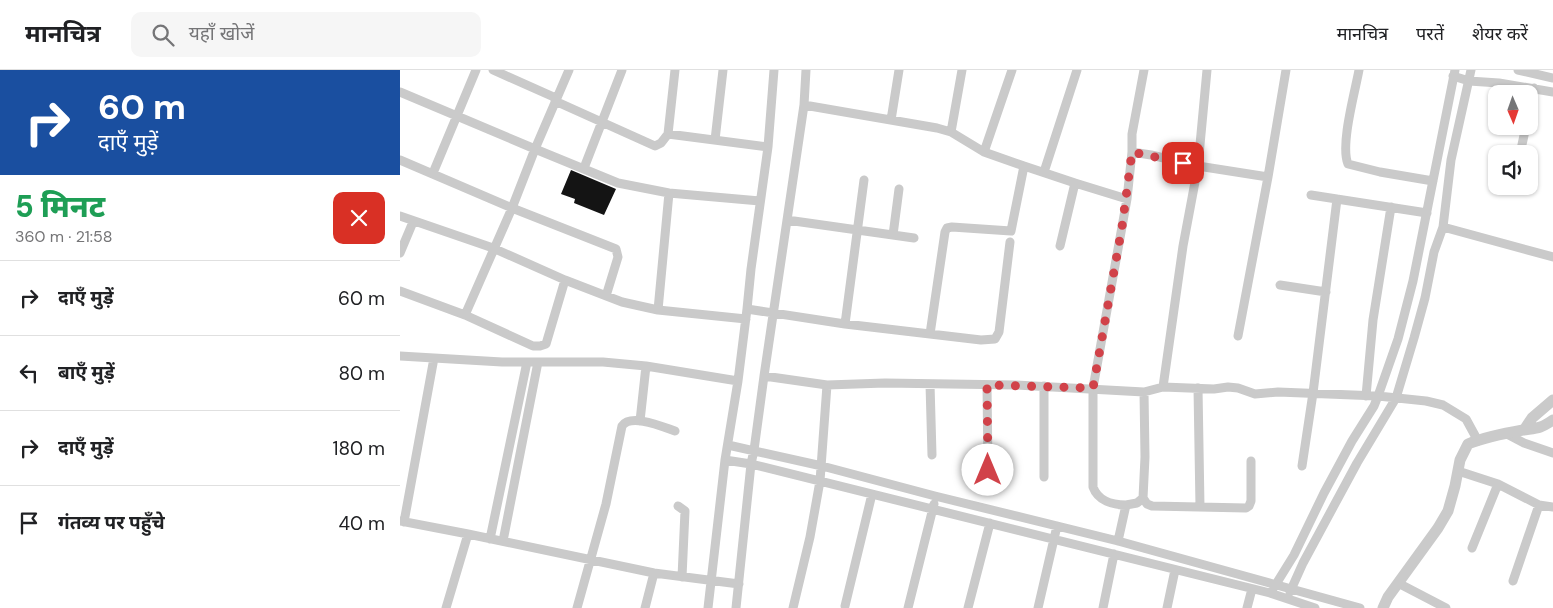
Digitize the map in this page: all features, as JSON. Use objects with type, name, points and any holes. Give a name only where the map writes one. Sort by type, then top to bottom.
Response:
[{"type":"street","points":[[433,173],[476,70]]},
{"type":"street","points":[[493,70],[655,146],[661,143],[668,134],[675,70]]},
{"type":"street","points":[[465,315],[569,70]]},
{"type":"street","points":[[584,168],[622,70]]},
{"type":"street","points":[[715,140],[723,70]]},
{"type":"street","points":[[708,608],[768,147],[774,70]]},
{"type":"street","points":[[736,608],[751,464],[804,105],[806,70]]},
{"type":"street","points":[[891,120],[899,70]]},
{"type":"street","points":[[951,132],[962,70]]},
{"type":"street","points":[[984,152],[1012,70]]},
{"type":"street","points":[[1044,172],[1077,70]]},
{"type":"street","points":[[1143,498],[1137,503],[1116,505],[1104,501],[1095,493],[1093,487],[1093,388],[1127,199],[1132,134],[1144,70]]},
{"type":"street","points":[[1163,387],[1183,246],[1198,166],[1207,70]]},
{"type":"street","points":[[1238,336],[1286,70]]},
{"type":"street","points":[[1359,70],[1346,142],[1345,157],[1348,164],[1380,172],[1433,181]]},
{"type":"street","points":[[1286,599],[1303,563],[1357,463],[1396,398],[1421,314],[1434,252],[1443,227],[1451,160],[1471,70]]},
{"type":"street","points":[[1518,70],[1553,78]]},
{"type":"street","points":[[1270,593],[1294,555],[1324,493],[1378,396],[1398,338],[1413,281],[1454,73],[1469,81],[1499,82],[1516,85]]},
{"type":"street","points":[[1538,89],[1553,92]]},
{"type":"street","points":[[400,92],[618,183],[669,193],[760,201]]},
{"type":"street","points":[[804,105],[951,132],[984,152],[1127,199]]},
{"type":"street","points":[[668,134],[768,147]]},
{"type":"street","points":[[1132,152],[1198,166],[1268,177]]},
{"type":"street","points":[[400,160],[512,208],[616,249],[618,257],[606,296]]},
{"type":"street","points":[[930,334],[944,232],[952,226],[1011,231],[1024,166]]},
{"type":"street","points":[[845,324],[864,180]]},
{"type":"street","points":[[1060,246],[1075,183]]},
{"type":"street","points":[[893,235],[899,189]]},
{"type":"street","points":[[658,310],[669,193]]},
{"type":"street","points":[[1311,195],[1427,213]]},
{"type":"street","points":[[1302,466],[1326,292],[1336,199]]},
{"type":"street","points":[[1366,396],[1373,320],[1391,207]]},
{"type":"street","points":[[400,216],[493,248],[565,280],[622,302],[658,310],[746,320]]},
{"type":"street","points":[[787,220],[914,238]]},
{"type":"street","points":[[400,253],[413,222]]},
{"type":"street","points":[[1443,227],[1553,257]]},
{"type":"street","points":[[748,309],[845,324],[981,340],[995,339],[998,332],[1010,242]]},
{"type":"street","points":[[400,291],[465,315],[533,346],[540,346],[546,344],[565,280]]},
{"type":"street","points":[[1280,285],[1326,292]]},
{"type":"street","points":[[400,356],[527,362],[603,362],[646,366],[738,381]]},
{"type":"street","points":[[434,358],[402,522],[654,573],[739,584]]},
{"type":"street","points":[[490,539],[527,362]]},
{"type":"street","points":[[502,542],[538,362]]},
{"type":"street","points":[[640,421],[646,366]]},
{"type":"street","points":[[764,376],[827,385],[1044,386],[1144,392],[1163,387],[1238,388],[1255,394],[1278,392],[1378,396],[1426,401],[1443,405],[1466,419],[1478,440]]},
{"type":"street","points":[[930,384],[932,455]]},
{"type":"street","points":[[793,608],[810,537],[820,481],[827,385]]},
{"type":"street","points":[[987,385],[988,470]]},
{"type":"street","points":[[1044,386],[1044,477]]},
{"type":"street","points":[[1198,388],[1200,507]]},
{"type":"street","points":[[1144,392],[1145,457],[1143,498],[1147,504],[1152,506],[1246,508],[1251,501],[1251,461]]},
{"type":"street","points":[[1524,430],[1532,418],[1553,400]]},
{"type":"street","points":[[577,608],[606,504],[622,426],[630,420],[675,431]]},
{"type":"street","points":[[1383,608],[1448,511],[1460,460],[1468,444],[1524,430],[1537,430],[1553,420]]},
{"type":"street","points":[[1507,434],[1524,443],[1553,453]]},
{"type":"street","points":[[728,445],[822,466],[1118,541],[1360,608]]},
{"type":"street","points":[[726,460],[751,464],[1270,593],[1315,608]]},
{"type":"street","points":[[1458,471],[1498,484],[1539,504],[1553,507]]},
{"type":"street","points":[[1472,548],[1498,484]]},
{"type":"street","points":[[845,606],[872,494]]},
{"type":"street","points":[[499,495],[511,498]]},
{"type":"street","points":[[908,608],[936,496]]},
{"type":"street","points":[[1513,581],[1539,504]]},
{"type":"street","points":[[1118,541],[1126,505]]},
{"type":"street","points":[[678,506],[685,510],[682,577]]},
{"type":"street","points":[[968,608],[990,523]]},
{"type":"street","points":[[1038,608],[1057,526]]},
{"type":"street","points":[[446,608],[468,534]]},
{"type":"street","points":[[1103,608],[1114,554]]},
{"type":"street","points":[[1167,608],[1175,570]]},
{"type":"street","points":[[645,608],[654,573]]},
{"type":"street","points":[[1398,584],[1446,608]]},
{"type":"street","points":[[1247,608],[1252,589]]},
{"type":"building","points":[[571,170],[616,189],[604,215],[574,203],[575,199],[561,194]]},
{"type":"route","points":[[988,470],[987,385],[1093,388],[1127,199],[1132,152],[1183,163]]}]
